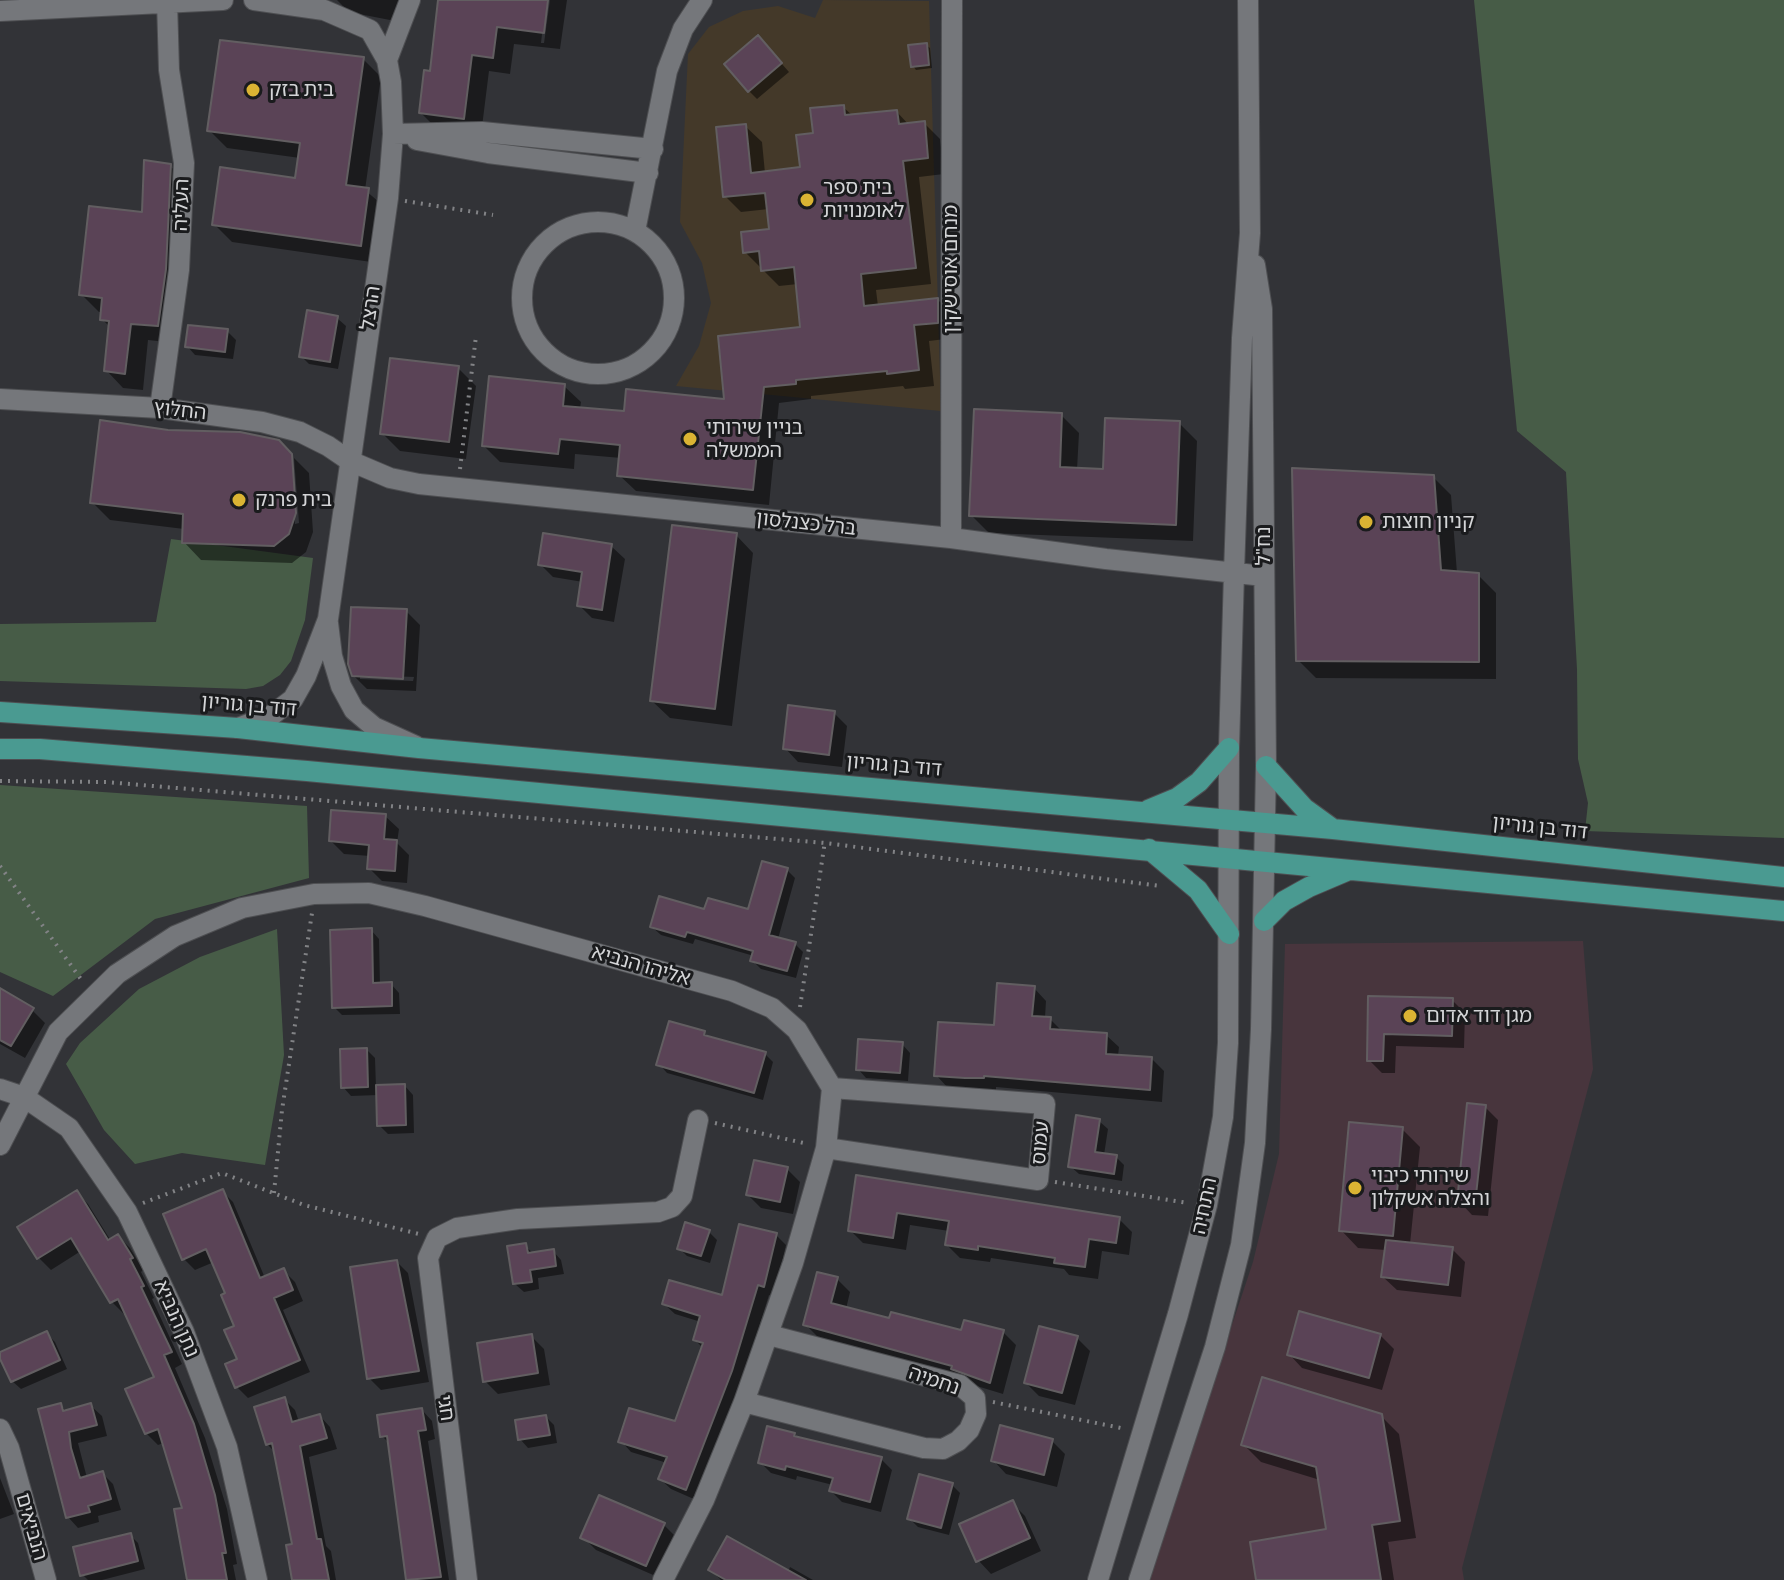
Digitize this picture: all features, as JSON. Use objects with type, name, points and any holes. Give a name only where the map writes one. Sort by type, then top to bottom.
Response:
[{"type":"main road","name":"דוד בן גוריון","points":[[0,712],[238,728],[419,748],[1333,829],[1784,877]]},
{"type":"main road","points":[[1143,812],[1177,798],[1199,782],[1229,748]]},
{"type":"main road","points":[[0,749],[40,749],[291,770],[1229,856],[1784,911]]},
{"type":"main road","points":[[1266,766],[1304,808],[1333,829]]},
{"type":"main road","points":[[1149,849],[1198,890],[1229,934]]},
{"type":"main road","points":[[1264,921],[1284,901],[1352,868]]},
{"type":"street","points":[[0,11],[223,0]]},
{"type":"street","points":[[254,0],[324,10],[370,30],[387,60]]},
{"type":"street","name":"הרצל","points":[[238,728],[272,715],[293,699],[306,676],[328,619],[388,198],[393,134],[387,60],[410,0]]},
{"type":"street","points":[[635,231],[667,71],[683,29],[702,0]]},
{"type":"street","name":"מנחם אוסישקין","points":[[951,538],[952,0]]},
{"type":"street","name":"נח\"ל","points":[[1229,820],[1242,338],[1250,233],[1248,0]]},
{"type":"street","name":"העליה","points":[[160,408],[179,270],[184,163],[169,70],[167,1]]},
{"type":"street","points":[[393,134],[482,132],[653,149]]},
{"type":"street","points":[[393,134],[488,153],[648,173]]},
{"type":"street","points":[[610,222],[635,231],[654,246],[668,266],[674,289],[673,313],[665,336],[649,355],[629,368],[605,374],[581,373],[558,363],[540,348],[526,325],[521,299],[525,273],[538,250],[559,232],[584,223],[610,222]]},
{"type":"street","name":"נח\"ל","points":[[1250,233],[1262,309],[1265,860]]},
{"type":"street","name":"החלוץ","points":[[0,399],[160,408],[275,425],[300,432],[350,461]]},
{"type":"street","name":"ברל כצנלסון","points":[[350,461],[390,478],[457,489],[951,538],[1264,576]]},
{"type":"street","name":"הרצל","points":[[328,619],[332,656],[341,686],[354,710],[374,727],[419,748]]},
{"type":"street","name":"התחיה","points":[[1098,1580],[1144,1432],[1207,1205],[1223,1117],[1228,1043],[1229,820]]},
{"type":"street","name":"התחיה","points":[[1139,1580],[1215,1347],[1241,1245],[1255,1143],[1265,860]]},
{"type":"street","name":"אליהו הנביא","points":[[0,1145],[58,1032],[117,974],[175,936],[242,908],[314,894],[369,893],[732,991],[772,1008],[797,1030],[832,1088]]},
{"type":"street","points":[[671,1577],[769,1335],[826,1148],[832,1088]]},
{"type":"street","name":"עמוס","points":[[826,1148],[1038,1180],[1045,1104],[832,1088]]},
{"type":"street","name":"נתן הנביא","points":[[0,1089],[24,1097],[69,1128],[127,1212],[184,1332],[227,1447],[257,1580]]},
{"type":"street","points":[[437,1238],[457,1228],[518,1219],[658,1212],[672,1207],[682,1196],[698,1120]]},
{"type":"street","name":"חגי","points":[[437,1238],[428,1258],[467,1580]]},
{"type":"street","name":"נחמיה","points":[[744,1402],[924,1448],[943,1449],[969,1430],[976,1414],[975,1398],[960,1385],[769,1335]]},
{"type":"street","name":"הנביאים","points":[[0,1429],[9,1448],[46,1580]]},
{"type":"path","points":[[388,198],[493,215]]},
{"type":"path","points":[[457,489],[476,336]]},
{"type":"path","points":[[0,781],[106,782],[825,843],[1198,890]]},
{"type":"path","points":[[797,1030],[828,819]]},
{"type":"path","points":[[0,866],[94,997]]},
{"type":"path","points":[[274,1193],[282,1110],[314,894]]},
{"type":"path","points":[[698,1120],[826,1148]]},
{"type":"path","points":[[127,1212],[156,1197],[222,1173],[304,1205],[437,1238]]},
{"type":"path","points":[[1038,1180],[1207,1205]]},
{"type":"path","points":[[975,1398],[1144,1432]]},
{"type":"shaded area","name":"בית ספר לאומנויות","points":[[823,0],[929,1],[941,411],[676,386],[699,346],[711,303],[702,263],[680,222],[688,54],[709,27],[743,11],[778,6],[815,18]]},
{"type":"shaded area","points":[[1583,941],[1593,1069],[1462,1568],[1464,1580],[1147,1580],[1253,1262],[1279,1154],[1285,944]]},
{"type":"green space","points":[[1474,0],[1784,0],[1784,838],[1585,831],[1588,803],[1578,759],[1577,669],[1566,472],[1517,431]]},
{"type":"green space","points":[[171,539],[313,558],[305,620],[291,661],[280,675],[263,686],[246,689],[0,681],[0,624],[156,622]]},
{"type":"green space","points":[[0,785],[307,806],[309,878],[155,919],[53,996],[0,972]]},
{"type":"green space","points":[[277,929],[284,1055],[265,1165],[182,1153],[135,1164],[104,1130],[66,1064],[80,1043],[139,989],[200,957]]},
{"type":"building","points":[[438,0],[548,0],[544,33],[497,27],[493,58],[472,55],[464,119],[419,113],[424,70],[430,71]]},
{"type":"building","points":[[758,35],[782,63],[748,92],[724,64]]},
{"type":"building","points":[[220,40],[364,57],[346,185],[369,188],[361,246],[212,225],[220,167],[295,178],[300,143],[207,131]]},
{"type":"building","points":[[927,43],[929,65],[911,67],[908,45]]},
{"type":"building","points":[[844,105],[845,115],[897,110],[899,124],[925,121],[928,158],[903,161],[916,268],[861,274],[864,306],[938,298],[938,323],[914,325],[919,370],[796,380],[796,384],[764,387],[753,490],[617,476],[620,445],[560,439],[558,454],[482,446],[489,376],[565,384],[563,406],[624,411],[626,389],[724,399],[718,336],[800,327],[794,267],[761,271],[759,251],[743,253],[741,232],[769,229],[765,193],[723,197],[716,127],[746,124],[751,173],[800,167],[796,135],[813,133],[810,108]]},
{"type":"building","points":[[144,160],[171,164],[166,269],[158,326],[131,324],[125,374],[104,371],[109,321],[100,320],[102,298],[79,295],[89,206],[142,212]]},
{"type":"building","points":[[307,310],[338,316],[330,362],[299,357]]},
{"type":"building","points":[[188,325],[228,329],[225,352],[185,347]]},
{"type":"building","points":[[390,358],[459,366],[449,442],[380,434]]},
{"type":"building","points":[[974,409],[1062,413],[1060,467],[1103,469],[1105,418],[1180,421],[1176,525],[969,516]]},
{"type":"building","points":[[100,420],[168,430],[240,432],[279,440],[292,454],[296,513],[289,534],[274,546],[182,543],[183,514],[90,503]]},
{"type":"building","name":"קניון חוצות","points":[[1292,468],[1434,475],[1441,570],[1479,573],[1479,662],[1296,661]]},
{"type":"building","points":[[672,525],[737,533],[715,709],[650,701]]},
{"type":"building","points":[[543,533],[612,544],[602,610],[577,606],[582,572],[538,565]]},
{"type":"building","points":[[351,607],[407,609],[403,679],[352,676],[348,664]]},
{"type":"building","points":[[788,705],[835,711],[829,755],[783,749]]},
{"type":"building","points":[[331,810],[386,814],[384,839],[397,840],[395,871],[367,869],[369,845],[329,841]]},
{"type":"building","points":[[762,861],[788,868],[769,935],[796,942],[787,971],[750,961],[753,951],[687,932],[685,937],[650,927],[659,896],[704,909],[708,898],[748,909]]},
{"type":"building","points":[[372,928],[373,983],[392,982],[392,1006],[332,1008],[330,930]]},
{"type":"building","points":[[997,983],[1035,986],[1032,1016],[1051,1017],[1050,1029],[1107,1033],[1106,1054],[1152,1057],[1150,1090],[984,1076],[934,1076],[938,1022],[994,1025]]},
{"type":"building","points":[[0,988],[34,1008],[11,1046],[0,1040]]},
{"type":"building","name":"מגן דוד אדום","points":[[1368,996],[1453,998],[1452,1036],[1384,1034],[1383,1061],[1367,1061]]},
{"type":"building","points":[[669,1021],[705,1031],[704,1035],[766,1052],[754,1093],[656,1065]]},
{"type":"building","points":[[858,1039],[903,1042],[900,1073],[856,1070]]},
{"type":"building","points":[[367,1048],[368,1087],[341,1088],[340,1049]]},
{"type":"building","points":[[405,1084],[406,1125],[377,1126],[376,1085]]},
{"type":"building","points":[[1467,1103],[1486,1105],[1475,1204],[1457,1202]]},
{"type":"building","points":[[1076,1115],[1100,1119],[1095,1152],[1117,1155],[1114,1174],[1068,1167]]},
{"type":"building","points":[[1349,1122],[1403,1127],[1393,1236],[1339,1231]]},
{"type":"building","points":[[754,1160],[788,1167],[780,1202],[746,1195]]},
{"type":"building","points":[[856,1175],[1120,1217],[1116,1243],[1089,1239],[1085,1267],[1054,1263],[1055,1258],[978,1246],[978,1250],[945,1245],[949,1221],[897,1213],[893,1238],[848,1231]]},
{"type":"building","points":[[223,1189],[260,1278],[284,1268],[293,1290],[274,1298],[300,1360],[235,1388],[225,1364],[237,1359],[224,1330],[234,1326],[221,1295],[225,1293],[206,1249],[182,1260],[163,1214]]},
{"type":"building","points":[[77,1190],[108,1240],[118,1234],[133,1258],[130,1259],[144,1286],[141,1287],[172,1352],[164,1355],[194,1424],[215,1495],[226,1553],[222,1553],[227,1580],[187,1580],[174,1509],[182,1508],[158,1429],[145,1434],[125,1389],[154,1377],[118,1299],[110,1303],[71,1238],[37,1259],[17,1227]]},
{"type":"building","points":[[685,1222],[710,1230],[701,1256],[677,1249]]},
{"type":"building","points":[[739,1224],[777,1233],[764,1287],[758,1285],[732,1371],[686,1490],[658,1479],[667,1457],[618,1442],[629,1408],[675,1421],[703,1343],[693,1340],[700,1316],[662,1304],[669,1280],[722,1295]]},
{"type":"building","points":[[1386,1240],[1453,1247],[1448,1285],[1381,1277]]},
{"type":"building","points":[[526,1243],[528,1253],[554,1249],[556,1266],[530,1270],[532,1282],[513,1284],[507,1246]]},
{"type":"building","points":[[397,1260],[419,1371],[367,1379],[350,1267]]},
{"type":"building","points":[[817,1272],[838,1277],[831,1303],[889,1318],[891,1312],[961,1330],[964,1320],[1004,1330],[990,1383],[951,1369],[952,1366],[803,1325]]},
{"type":"building","points":[[1299,1311],[1381,1334],[1369,1378],[1287,1355]]},
{"type":"building","points":[[1039,1326],[1078,1336],[1062,1393],[1024,1383]]},
{"type":"building","points":[[47,1331],[60,1360],[11,1382],[0,1359],[0,1352]]},
{"type":"building","points":[[532,1334],[538,1373],[483,1382],[477,1343]]},
{"type":"building","points":[[1262,1377],[1382,1414],[1400,1521],[1372,1525],[1381,1580],[1256,1580],[1250,1542],[1326,1529],[1316,1467],[1241,1445]]},
{"type":"building","points":[[285,1397],[292,1422],[320,1414],[327,1438],[300,1446],[317,1539],[321,1539],[329,1580],[292,1580],[286,1545],[292,1544],[272,1443],[266,1445],[254,1407]]},
{"type":"building","points":[[61,1403],[63,1411],[91,1403],[97,1425],[69,1432],[71,1448],[80,1478],[103,1471],[111,1499],[88,1506],[90,1512],[66,1518],[38,1409]]},
{"type":"building","points":[[422,1408],[426,1430],[418,1431],[441,1577],[406,1580],[387,1436],[380,1437],[377,1415]]},
{"type":"building","points":[[546,1415],[550,1435],[518,1440],[515,1420]]},
{"type":"building","points":[[1000,1425],[1053,1439],[1044,1475],[991,1461]]},
{"type":"building","points":[[767,1426],[795,1433],[794,1436],[882,1457],[870,1502],[829,1491],[833,1478],[786,1466],[785,1470],[758,1463]]},
{"type":"building","points":[[919,1474],[953,1483],[941,1528],[907,1519]]},
{"type":"building","points":[[599,1495],[665,1523],[646,1566],[580,1538]]},
{"type":"building","points":[[1013,1500],[1030,1538],[976,1562],[959,1524]]},
{"type":"building","points":[[131,1533],[138,1561],[80,1576],[73,1547]]},
{"type":"building","points":[[727,1536],[806,1580],[726,1580],[708,1570]]},
{"type":"place","name":"בית בזק","points":[[253,90]]},
{"type":"place","name":"בית ספר לאומנויות","points":[[807,200]]},
{"type":"place","name":"בניין שירותי הממשלה","points":[[690,439]]},
{"type":"place","name":"בית פרנק","points":[[239,500]]},
{"type":"place","name":"קניון חוצות","points":[[1366,522]]},
{"type":"place","name":"מגן דוד אדום","points":[[1410,1016]]},
{"type":"place","name":"שירותי כיבוי והצלה אשקלון","points":[[1355,1188]]}]
